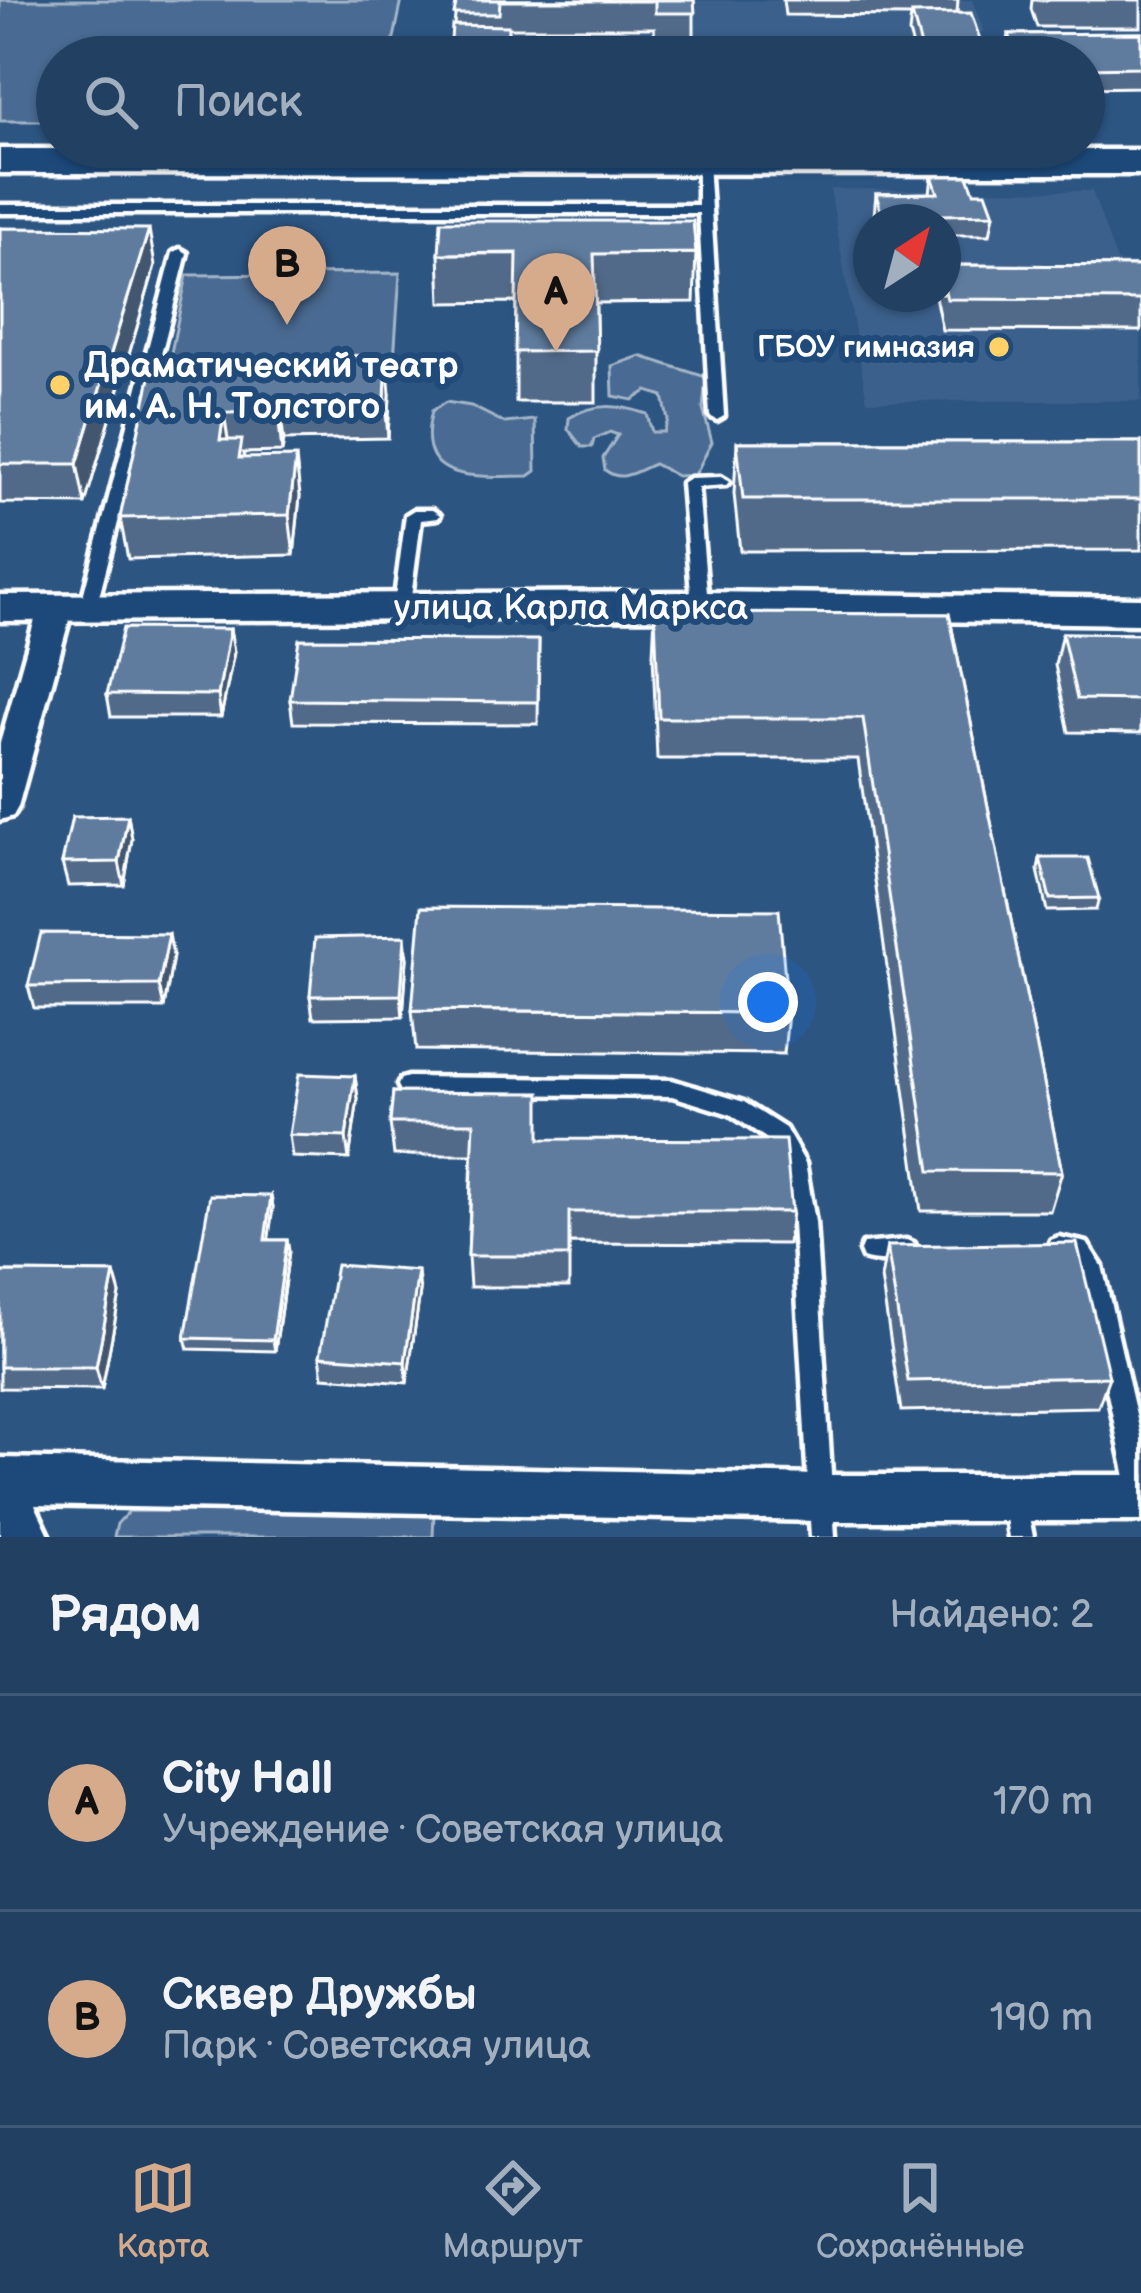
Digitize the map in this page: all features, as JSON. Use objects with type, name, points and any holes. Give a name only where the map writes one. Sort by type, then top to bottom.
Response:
[{"type":"main road","points":[[0,161],[36,161]]},
{"type":"main road","points":[[1105,162],[1141,162]]},
{"type":"street","name":"улица Карла Маркса","points":[[0,608],[700,605],[1141,611]]},
{"type":"street","points":[[0,807],[71,609]]},
{"type":"street","points":[[26,1537],[0,1482],[821,1517],[1018,1518],[1141,1495]]},
{"type":"lane","points":[[703,168],[717,416]]},
{"type":"lane","points":[[0,209],[706,208]]},
{"type":"lane","points":[[71,609],[180,253]]},
{"type":"lane","points":[[700,605],[690,483],[721,482]]},
{"type":"lane","points":[[402,605],[414,515],[432,515]]},
{"type":"lane","points":[[408,1085],[672,1088],[737,1108],[777,1134],[794,1163],[804,1222],[821,1517]]},
{"type":"lane","points":[[1035,1247],[1079,1250],[1091,1266],[1141,1495]]},
{"type":"lane","points":[[871,1251],[941,1249]]},
{"type":"shaded area","points":[[0,0],[402,0],[394,36],[36,36],[36,121],[0,121]]},
{"type":"shaded area","points":[[972,0],[984,32],[971,36],[457,36],[461,1]]},
{"type":"shaded area","name":"ГБОУ гимназия","points":[[830,189],[1092,191],[1117,262],[1141,263],[1141,401],[867,401]]},
{"type":"shaded area","points":[[400,273],[393,374],[275,375],[164,387],[187,275]]},
{"type":"shaded area","points":[[640,356],[706,377],[703,409],[712,442],[695,475],[677,476],[654,464],[630,474],[611,474],[603,458],[618,435],[610,432],[594,439],[592,447],[582,447],[568,429],[569,418],[607,407],[647,414],[652,432],[664,432],[668,420],[663,396],[647,391],[633,400],[613,396],[612,366]]},
{"type":"shaded area","points":[[446,402],[471,406],[505,423],[535,420],[536,471],[529,476],[470,475],[440,465],[431,453],[428,435],[432,411]]},
{"type":"shaded area","points":[[129,1511],[434,1512],[433,1537],[114,1537],[117,1524]]},
{"type":"building","points":[[457,0],[694,0],[695,13],[655,13],[655,1],[500,1],[499,14],[454,14]]},
{"type":"building","points":[[971,13],[979,36],[918,36],[912,14]]},
{"type":"building","points":[[452,25],[508,26],[508,36],[451,36]]},
{"type":"building","points":[[1141,33],[1141,67],[1105,68],[1105,36],[1009,34]]},
{"type":"building","points":[[932,176],[968,176],[974,192],[986,192],[994,214],[961,215],[961,204],[879,204],[876,194],[938,193]]},
{"type":"building","points":[[441,221],[693,221],[696,253],[594,254],[597,351],[515,352],[517,253],[439,254]]},
{"type":"building","name":"Драматический театр им. А. Н. Толстого","points":[[0,228],[149,229],[77,464],[0,464]]},
{"type":"building","points":[[961,265],[1141,266],[1141,300],[961,299]]},
{"type":"building","points":[[387,355],[385,399],[279,400],[278,412],[224,413],[220,440],[242,440],[239,458],[296,457],[289,515],[120,518],[154,359]]},
{"type":"building","points":[[737,442],[1141,442],[1141,499],[743,499]]},
{"type":"building","points":[[655,613],[949,614],[1062,1172],[930,1171],[863,718],[659,718]]},
{"type":"building","points":[[123,628],[230,629],[218,695],[107,694]]},
{"type":"building","points":[[1062,633],[1141,634],[1141,700],[1077,699]]},
{"type":"building","points":[[299,639],[539,640],[538,702],[290,700]]},
{"type":"building","points":[[128,816],[119,862],[62,863],[72,817]]},
{"type":"building","points":[[1040,858],[1088,858],[1099,898],[1050,899]]},
{"type":"building","points":[[421,907],[779,910],[788,1013],[412,1010]]},
{"type":"building","points":[[41,933],[169,934],[159,985],[28,986]]},
{"type":"building","points":[[405,936],[401,995],[310,996],[315,938]]},
{"type":"building","points":[[299,1074],[355,1076],[346,1137],[289,1135]]},
{"type":"building","points":[[393,1092],[540,1093],[540,1139],[785,1140],[792,1212],[569,1212],[569,1256],[468,1256],[474,1123],[390,1123]]},
{"type":"building","points":[[210,1195],[271,1196],[265,1240],[287,1240],[273,1340],[185,1338]]},
{"type":"building","points":[[1077,1243],[1109,1377],[908,1381],[887,1246]]},
{"type":"building","points":[[336,1265],[418,1271],[405,1362],[320,1356]]},
{"type":"building","points":[[0,1272],[114,1273],[96,1367],[0,1367]]},
{"type":"place","name":"Сквер Дружбы","points":[[287,325]]},
{"type":"place","name":"ГБОУ гимназия","points":[[999,347]]},
{"type":"place","name":"City Hall","points":[[556,352]]},
{"type":"place","name":"Драматический театр им. А. Н. Толстого","points":[[60,385]]}]
